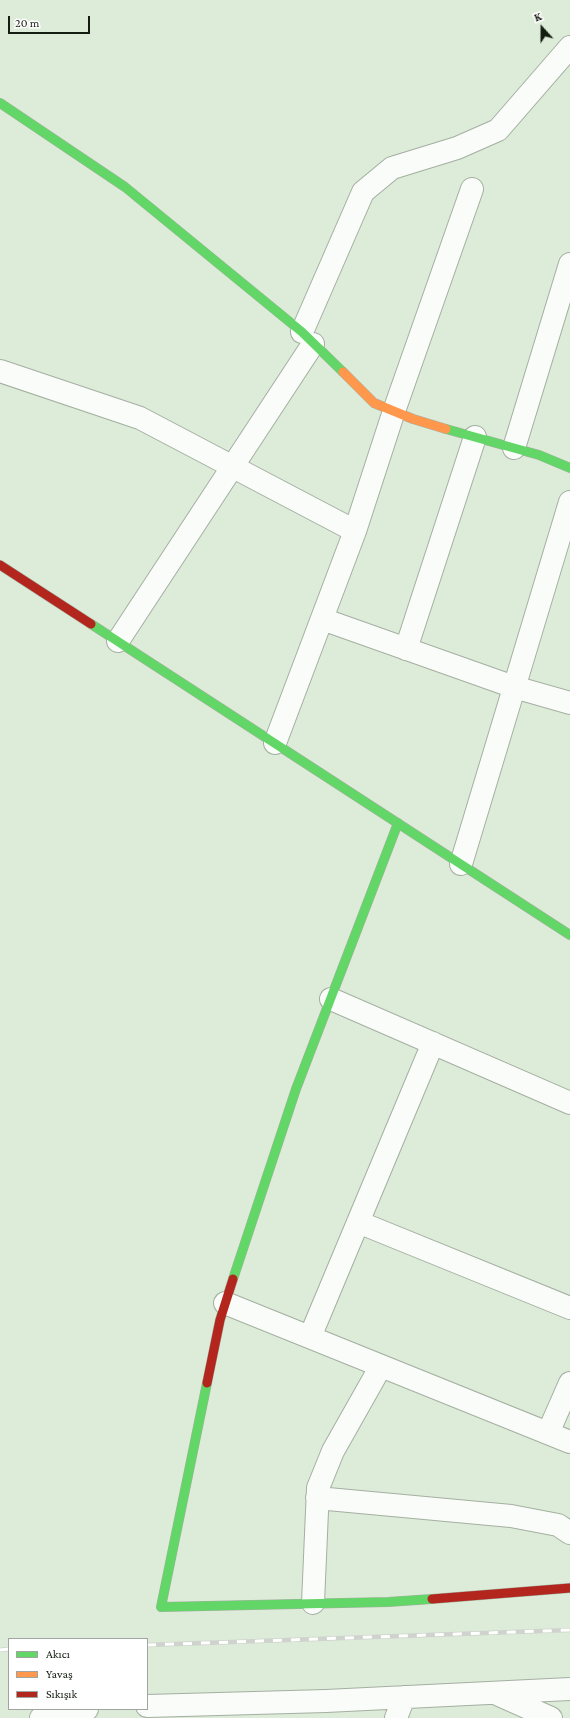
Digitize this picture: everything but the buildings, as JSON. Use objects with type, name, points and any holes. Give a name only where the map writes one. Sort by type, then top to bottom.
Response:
[{"type":"street","points":[[118,641],[231,466],[307,338],[363,192],[392,168],[457,148],[498,130],[570,47]]},
{"type":"street","points":[[0,103],[125,187],[307,338],[374,403],[413,419],[514,448],[570,468]]},
{"type":"street","points":[[275,743],[355,532],[394,411],[472,189]]},
{"type":"street","points":[[514,448],[570,264]]},
{"type":"street","points":[[0,371],[140,418],[355,532]]},
{"type":"street","points":[[406,649],[474,437]]},
{"type":"street","points":[[461,864],[570,502]]},
{"type":"street","points":[[0,564],[570,935]]},
{"type":"street","points":[[322,620],[514,687],[570,703]]},
{"type":"street","points":[[398,823],[296,1089],[225,1303],[220,1320],[161,1607],[388,1602],[570,1588]]},
{"type":"street","points":[[331,999],[570,1103]]},
{"type":"street","points":[[310,1337],[433,1043]]},
{"type":"street","points":[[358,1222],[570,1308]]},
{"type":"street","points":[[225,1303],[570,1442]]},
{"type":"street","points":[[313,1603],[318,1488],[333,1451],[381,1366]]},
{"type":"street","points":[[548,1433],[570,1383]]},
{"type":"street","points":[[317,1498],[511,1516],[558,1525],[570,1533]]},
{"type":"street","points":[[148,1706],[404,1697],[570,1689]]},
{"type":"street","points":[[494,1692],[551,1718]]},
{"type":"street","points":[[396,1718],[404,1697]]},
{"type":"street","points":[[52,1717],[83,1710]]},
{"type":"railway","points":[[148,1645],[570,1630]]},
{"type":"railway","points":[[0,1650],[8,1649]]},
{"type":"traffic: fast","points":[[0,103],[125,187],[302,332],[343,372]]},
{"type":"traffic: fast","points":[[446,429],[539,455],[570,468]]},
{"type":"traffic: fast","points":[[91,624],[570,935]]},
{"type":"traffic: fast","points":[[233,1279],[296,1089],[398,823]]},
{"type":"traffic: fast","points":[[207,1383],[161,1607],[388,1602],[432,1599]]},
{"type":"traffic: slow","points":[[343,372],[374,403],[413,419],[446,429]]},
{"type":"traffic: jam","points":[[0,565],[91,624]]},
{"type":"traffic: jam","points":[[207,1383],[220,1320],[233,1279]]},
{"type":"traffic: jam","points":[[432,1599],[570,1588]]}]
